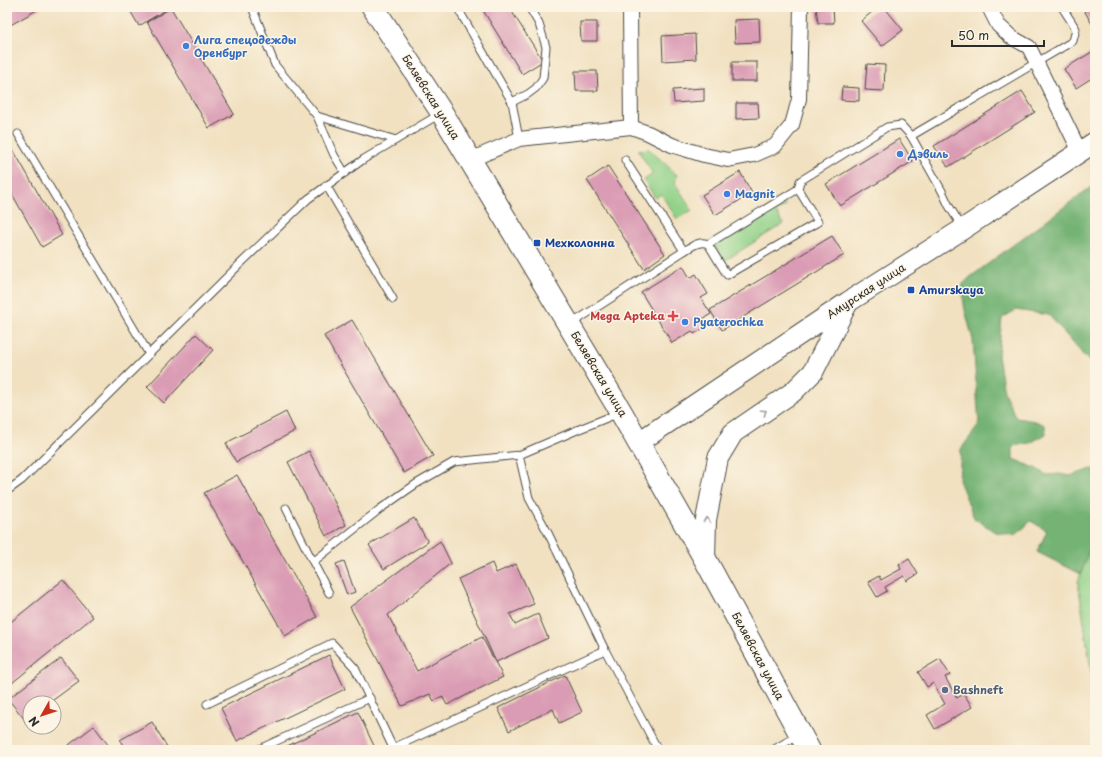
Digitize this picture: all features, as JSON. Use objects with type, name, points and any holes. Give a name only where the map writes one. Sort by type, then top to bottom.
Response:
[{"type":"main road","name":"Беляевская улица","points":[[373,7],[442,113],[639,442],[805,742]]},
{"type":"street","points":[[630,7],[630,127]]},
{"type":"street","points":[[470,160],[519,139],[630,127],[648,133],[672,145],[704,155],[728,160],[754,156],[775,146],[792,124],[799,100],[801,7]]},
{"type":"street","points":[[989,7],[998,25],[1011,37],[1029,47],[1087,147]]},
{"type":"street","name":"Амурская улица","points":[[639,442],[848,302],[963,229],[1087,147]]},
{"type":"street","points":[[705,559],[706,520],[718,458],[733,433],[793,392],[813,372],[848,302]]},
{"type":"lane","points":[[252,7],[276,65],[317,116],[334,155],[345,173]]},
{"type":"lane","points":[[457,7],[512,102],[519,139]]},
{"type":"lane","points":[[512,102],[536,88],[543,78],[546,47],[539,24],[529,7]]},
{"type":"lane","points":[[911,136],[1073,41],[1076,29],[1062,7]]},
{"type":"lane","points":[[7,491],[22,480],[303,204],[326,185],[364,159],[442,113]]},
{"type":"lane","points":[[317,116],[396,140]]},
{"type":"lane","points":[[708,244],[798,188],[800,181],[887,128],[901,125],[911,136],[963,229]]},
{"type":"lane","points":[[18,134],[149,354]]},
{"type":"lane","points":[[625,160],[684,251]]},
{"type":"lane","points":[[326,185],[393,299]]},
{"type":"lane","points":[[569,325],[698,243],[704,242],[708,244],[727,275],[818,222],[798,188]]},
{"type":"lane","points":[[313,562],[380,509],[416,484],[454,462],[519,455],[621,412]]},
{"type":"lane","points":[[519,455],[529,498],[548,533],[605,650],[658,750]]},
{"type":"lane","points":[[286,508],[329,593]]},
{"type":"lane","points":[[208,704],[332,644],[355,668],[393,748],[605,650]]},
{"type":"lane","points":[[257,750],[370,698]]},
{"type":"lane","points":[[773,750],[805,742]]},
{"type":"green space","points":[[649,149],[677,175],[675,183],[692,210],[677,219],[661,194],[655,198],[644,180],[653,174],[638,150]]},
{"type":"green space","points":[[1095,184],[1095,365],[1085,357],[1049,315],[1016,310],[1002,318],[998,356],[1004,392],[1016,418],[1035,421],[1045,425],[1046,434],[1030,443],[1013,446],[1013,459],[1035,468],[1047,475],[1059,474],[1070,476],[1095,468],[1095,539],[1091,544],[1081,574],[1037,552],[1047,531],[1031,521],[1016,535],[995,532],[974,518],[959,480],[961,449],[979,425],[973,340],[965,310],[961,286],[969,278]]},
{"type":"green space","points":[[783,202],[786,206],[776,212],[783,224],[724,261],[714,245]]},
{"type":"green space","points":[[1095,539],[1095,698],[1078,582],[1091,544]]},
{"type":"building","points":[[7,7],[42,7],[7,27]]},
{"type":"building","points":[[128,7],[170,7],[139,26]]},
{"type":"building","points":[[481,7],[509,7],[543,61],[522,74]]},
{"type":"building","points":[[816,7],[833,7],[834,23],[818,23]]},
{"type":"building","points":[[878,7],[884,7],[903,30],[882,46],[861,21]]},
{"type":"building","points":[[1082,7],[1095,7],[1095,29]]},
{"type":"building","points":[[171,8],[234,114],[209,128],[147,22]]},
{"type":"building","points":[[759,19],[760,42],[735,43],[734,20]]},
{"type":"building","points":[[580,22],[597,22],[597,41],[581,41]]},
{"type":"building","points":[[695,34],[696,59],[663,61],[662,36]]},
{"type":"building","points":[[1095,50],[1095,76],[1076,88],[1064,69]]},
{"type":"building","points":[[732,62],[757,62],[757,81],[732,81]]},
{"type":"building","points":[[867,64],[885,65],[884,91],[865,90]]},
{"type":"building","points":[[575,71],[597,71],[598,91],[576,91]]},
{"type":"building","points":[[842,87],[859,88],[859,101],[841,100]]},
{"type":"building","points":[[704,88],[704,101],[674,103],[673,90]]},
{"type":"building","points":[[1022,91],[1035,112],[948,167],[934,146]]},
{"type":"building","points":[[736,103],[758,103],[759,118],[736,119]]},
{"type":"building","points":[[7,139],[62,235],[42,247],[7,185]]},
{"type":"building","points":[[899,139],[913,161],[840,206],[826,184]]},
{"type":"building","points":[[608,166],[665,254],[644,269],[587,180]]},
{"type":"building","name":"Magnit","points":[[740,172],[752,193],[715,215],[702,195]]},
{"type":"building","points":[[832,236],[844,255],[722,330],[710,310]]},
{"type":"building","points":[[683,266],[690,278],[696,274],[708,294],[701,298],[711,314],[701,320],[705,327],[694,334],[692,331],[672,343],[641,292]]},
{"type":"building","points":[[352,320],[433,456],[404,473],[324,336]]},
{"type":"building","points":[[196,334],[213,350],[164,403],[147,387]]},
{"type":"building","points":[[286,412],[295,431],[236,462],[226,443]]},
{"type":"building","points":[[309,451],[346,525],[326,536],[288,462]]},
{"type":"building","points":[[237,475],[317,617],[285,636],[204,493]]},
{"type":"building","points":[[414,518],[428,542],[384,569],[369,545]]},
{"type":"building","points":[[440,541],[451,563],[388,615],[417,671],[482,637],[503,677],[447,705],[442,696],[434,701],[430,694],[402,706],[350,607]]},
{"type":"building","points":[[909,559],[918,574],[907,581],[904,576],[885,587],[887,591],[877,597],[868,582],[879,576],[881,580],[901,569],[899,565]]},
{"type":"building","points":[[344,561],[355,592],[347,595],[336,564]]},
{"type":"building","points":[[492,563],[496,573],[516,564],[534,604],[510,614],[515,625],[538,614],[548,638],[496,662],[458,579]]},
{"type":"building","points":[[63,580],[93,617],[7,687],[7,625]]},
{"type":"building","points":[[329,655],[345,689],[237,741],[221,708]]},
{"type":"building","points":[[61,658],[79,681],[60,695],[22,695],[22,716],[8,699]]},
{"type":"building","name":"Bashneft","points":[[940,659],[950,675],[945,677],[957,698],[964,694],[972,707],[935,729],[927,715],[945,704],[933,683],[927,687],[918,672]]},
{"type":"building","points":[[565,675],[582,712],[559,723],[553,709],[509,731],[498,708]]},
{"type":"building","points":[[358,712],[376,750],[279,750]]},
{"type":"building","points":[[152,722],[169,750],[125,750],[120,740]]},
{"type":"building","points":[[94,726],[112,750],[62,750]]},
{"type":"place","name":"Лига спецодежды Оренбург","points":[[186,46]]},
{"type":"place","name":"Дэвиль","points":[[900,154]]},
{"type":"place","name":"Magnit","points":[[727,194]]},
{"type":"place","name":"Мехколонна","points":[[537,243]]},
{"type":"place","name":"Amurskaya","points":[[911,290]]},
{"type":"place","name":"Mega Apteka","points":[[673,316]]},
{"type":"place","name":"Pyaterochka","points":[[685,322]]},
{"type":"place","name":"Bashneft","points":[[945,690]]}]
